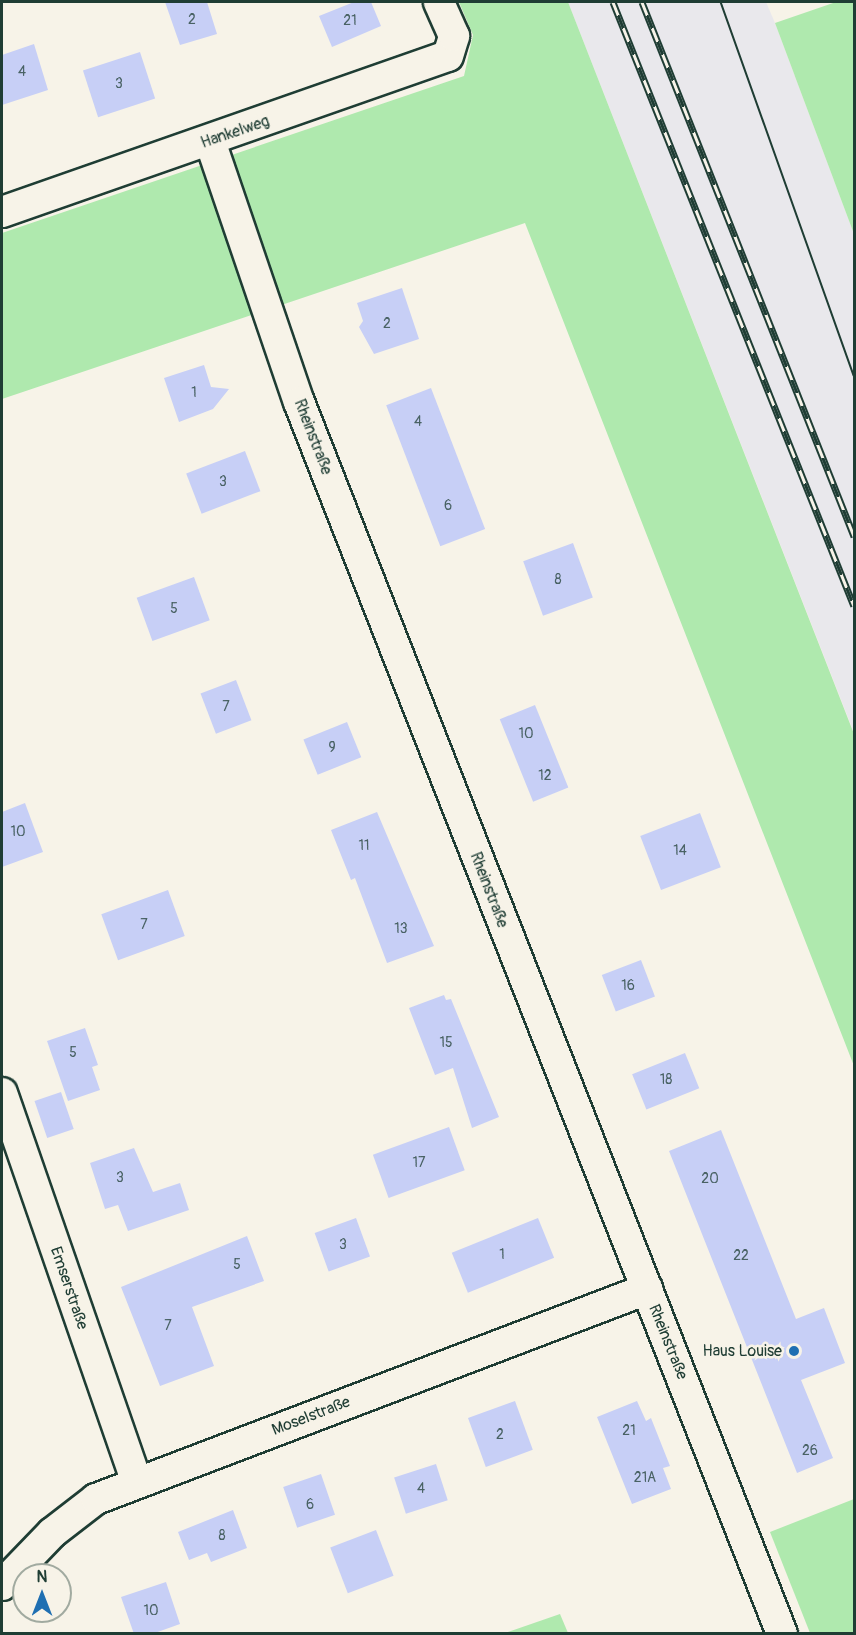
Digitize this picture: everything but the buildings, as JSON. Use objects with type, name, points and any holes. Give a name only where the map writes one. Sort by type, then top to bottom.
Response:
[{"type":"street","name":"Hankelweg","points":[[2,212],[448,56],[454,36],[439,2]]},
{"type":"street","name":"Rheinstraße","points":[[210,141],[303,413],[782,1634]]},
{"type":"street","name":"Emserstraße","points":[[2,1094],[137,1482]]},
{"type":"street","name":"Moselstraße","points":[[2,1585],[74,1514],[96,1499],[647,1289]]},
{"type":"shaded area","points":[[568,2],[766,2],[775,23],[854,234],[854,733]]},
{"type":"green space","points":[[459,2],[568,2],[854,734],[854,1066],[525,223],[2,399],[2,233],[464,76],[473,35]]},
{"type":"green space","points":[[836,2],[854,2],[854,234],[775,23]]},
{"type":"green space","points":[[854,1499],[854,1633],[810,1633],[770,1532]]},
{"type":"green space","points":[[560,1614],[568,1633],[505,1633]]},
{"type":"tram line","points":[[721,2],[854,375]]},
{"type":"railway","points":[[613,2],[854,606]]},
{"type":"railway","points":[[642,2],[854,536]]},
{"type":"place","name":"Haus Louise","points":[[794,1351]]}]
